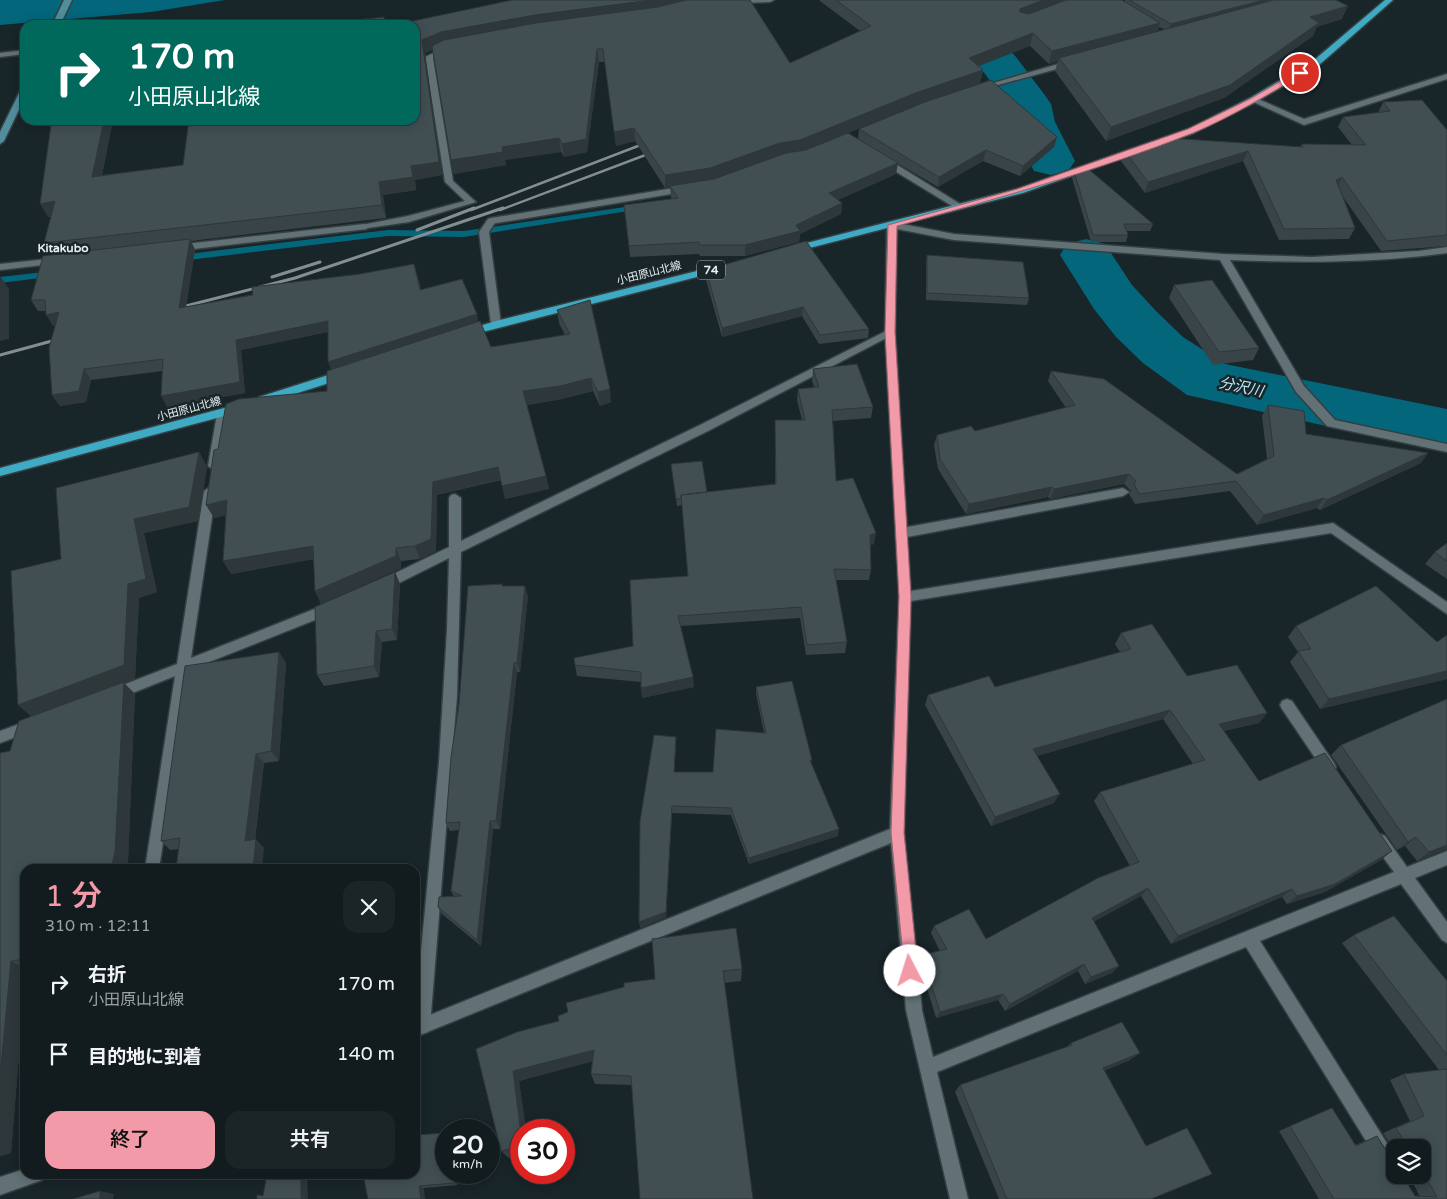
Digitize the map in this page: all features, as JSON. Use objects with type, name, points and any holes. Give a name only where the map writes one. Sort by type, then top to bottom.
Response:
[{"type":"main road","points":[[58,20],[68,0]]},
{"type":"main road","points":[[786,251],[1020,191],[1191,131],[1253,100],[1316,63],[1389,0]]},
{"type":"main road","points":[[0,140],[20,99]]},
{"type":"main road","name":"小田原山北線","points":[[458,336],[496,324],[728,266]]},
{"type":"main road","name":"小田原山北線","points":[[0,472],[222,414],[354,370]]},
{"type":"street","points":[[722,2],[770,0]]},
{"type":"street","points":[[167,249],[364,227],[409,219],[471,202],[449,182],[429,57],[444,49],[453,47]]},
{"type":"street","points":[[0,55],[20,53]]},
{"type":"street","points":[[971,92],[1084,59]]},
{"type":"street","points":[[1253,100],[1304,122],[1447,76]]},
{"type":"street","points":[[872,153],[960,207]]},
{"type":"street","points":[[496,324],[484,232],[491,221],[695,188]]},
{"type":"street","points":[[959,1199],[914,1010],[897,833],[905,597],[890,332],[892,225],[954,237],[1223,257],[1312,260],[1418,254],[1447,250]]},
{"type":"street","points":[[1223,257],[1300,388],[1331,424],[1447,448]]},
{"type":"street","points":[[0,267],[69,260]]},
{"type":"street","points":[[372,590],[704,428],[890,332]]},
{"type":"street","points":[[153,864],[222,414]]},
{"type":"street","points":[[902,533],[1123,492]]},
{"type":"street","points":[[420,1007],[447,739],[456,550],[455,498]]},
{"type":"street","points":[[905,597],[1333,528],[1447,609]]},
{"type":"street","points":[[103,698],[184,668],[345,602]]},
{"type":"street","points":[[1288,704],[1337,778]]},
{"type":"street","points":[[0,737],[41,722]]},
{"type":"street","points":[[1370,827],[1403,876],[1447,935]]},
{"type":"street","points":[[420,1026],[897,833]]},
{"type":"street","points":[[928,1067],[1250,939],[1447,858]]},
{"type":"street","points":[[1250,939],[1386,1158]]},
{"type":"street","points":[[0,1186],[21,1179]]},
{"type":"water","points":[[0,0],[225,0],[151,12],[58,20],[20,20],[20,23],[0,25]]},
{"type":"building","points":[[512,0],[652,0],[535,15],[441,32],[422,40],[439,162],[411,166],[413,177],[379,182],[382,205],[44,243],[55,201],[40,204],[51,125],[103,125],[92,177],[183,165],[188,125],[420,125],[420,20],[418,20]]},
{"type":"building","points":[[686,0],[750,0],[790,63],[871,26],[836,0],[1043,0],[1020,9],[1020,12],[1029,14],[1066,0],[1122,0],[1160,23],[1052,51],[1033,33],[969,58],[983,70],[918,92],[800,140],[780,143],[710,168],[665,175],[634,128],[614,132],[603,49],[597,49],[586,139],[562,144],[559,138],[502,147],[503,152],[451,160],[432,46],[444,40],[536,23],[658,7]]},
{"type":"building","points":[[1129,0],[1264,0],[1171,24]]},
{"type":"building","points":[[1274,0],[1336,0],[1348,6],[1310,17],[1319,23],[1230,85],[1111,127],[1059,58]]},
{"type":"building","points":[[384,17],[384,20],[356,20]]},
{"type":"building","points":[[991,80],[1057,137],[1023,166],[986,150],[939,177],[859,129],[925,102]]},
{"type":"building","points":[[1422,100],[1447,130],[1447,235],[1387,241],[1342,177],[1336,180],[1355,228],[1284,229],[1248,151],[1148,182],[1124,150],[1154,140],[1169,138],[1303,147],[1302,144],[1366,145],[1343,117],[1390,111],[1383,102]]},
{"type":"building","points":[[848,133],[898,163],[829,193],[842,203],[796,225],[800,231],[745,245],[700,245],[699,242],[629,246],[624,205],[678,198],[670,186],[714,179],[786,153],[806,150]]},
{"type":"building","points":[[1086,167],[1153,224],[1124,224],[1128,235],[1093,235],[1074,171]]},
{"type":"building","points":[[190,239],[179,308],[253,295],[252,287],[360,274],[414,264],[420,290],[462,279],[477,314],[328,362],[328,321],[236,340],[240,382],[161,396],[163,359],[84,369],[79,391],[52,395],[49,348],[59,312],[46,315],[45,300],[31,300],[43,256]]},
{"type":"building","points":[[806,241],[869,329],[820,335],[803,307],[722,328],[706,270]]},
{"type":"building","points":[[927,255],[1023,262],[1029,298],[927,293]]},
{"type":"building","points":[[1212,280],[1259,348],[1219,352],[1174,285]]},
{"type":"building","points":[[590,300],[610,389],[598,392],[591,378],[560,386],[523,391],[546,476],[502,486],[498,467],[433,482],[431,539],[415,546],[396,548],[396,556],[315,591],[313,546],[223,561],[227,500],[206,505],[214,450],[218,449],[226,404],[239,399],[327,391],[327,371],[480,321],[491,347],[570,334],[557,310]]},
{"type":"building","points":[[857,364],[873,407],[832,410],[836,481],[853,478],[876,533],[870,535],[871,570],[834,569],[847,642],[807,645],[801,607],[678,616],[693,677],[641,688],[641,672],[575,665],[574,658],[633,646],[630,580],[688,576],[681,495],[776,484],[775,420],[805,420],[798,389],[819,387],[813,369]]},
{"type":"building","points":[[1051,371],[1104,379],[1237,474],[1274,456],[1268,405],[1304,411],[1306,434],[1428,453],[1327,500],[1324,498],[1264,515],[1236,481],[1139,494],[1134,484],[1136,481],[1129,474],[969,504],[940,459],[937,435],[971,426],[975,431],[1075,405]]},
{"type":"building","points":[[199,452],[189,507],[134,519],[146,579],[128,584],[124,665],[18,705],[11,571],[61,559],[56,488]]},
{"type":"building","points":[[702,461],[707,492],[681,495],[681,499],[676,499],[671,464]]},
{"type":"building","points":[[1447,543],[1447,561],[1435,552]]},
{"type":"building","points":[[395,572],[392,629],[376,631],[374,666],[317,675],[315,607]]},
{"type":"building","points":[[502,584],[502,586],[525,586],[496,821],[490,821],[477,940],[438,907],[439,897],[462,896],[451,891],[460,822],[446,823],[451,757],[459,704],[468,586]]},
{"type":"building","points":[[1376,586],[1437,642],[1447,635],[1447,671],[1329,699],[1298,651],[1311,649],[1296,626]]},
{"type":"building","points":[[1152,624],[1187,676],[1237,665],[1267,713],[1219,724],[1259,781],[1325,753],[1392,851],[1335,884],[1297,896],[1292,889],[1178,936],[1148,888],[1092,918],[1119,966],[1091,977],[1084,964],[1010,1004],[1003,994],[940,1012],[922,955],[947,949],[934,926],[969,909],[986,939],[1098,878],[1139,862],[1100,792],[1205,760],[1170,710],[1033,749],[1060,794],[995,817],[928,695],[989,676],[995,687],[1131,649],[1121,633]]},
{"type":"building","points":[[279,652],[271,751],[256,754],[245,841],[256,839],[254,864],[177,864],[180,838],[161,841],[185,666]]},
{"type":"building","points":[[792,681],[812,760],[810,760],[839,829],[749,858],[731,808],[672,806],[666,912],[639,922],[640,821],[654,735],[676,737],[674,772],[713,772],[716,729],[766,733],[756,687]]},
{"type":"building","points":[[124,682],[115,852],[112,864],[20,864],[20,960],[11,961],[0,1076],[0,753],[10,751],[19,721]]},
{"type":"building","points":[[1447,699],[1447,845],[1429,852],[1416,837],[1408,842],[1341,745]]},
{"type":"building","points":[[1394,916],[1447,981],[1447,1055],[1354,935]]},
{"type":"building","points":[[736,928],[742,969],[723,971],[753,1199],[640,1199],[631,1076],[591,1074],[594,1050],[513,1071],[519,1119],[510,1119],[510,1149],[501,1151],[500,1119],[493,1119],[476,1049],[517,1032],[559,1021],[558,1016],[568,1012],[566,1003],[624,987],[624,983],[655,979],[652,939]]},
{"type":"building","points":[[1122,1022],[1140,1053],[1103,1068],[1146,1146],[1187,1128],[1212,1174],[1151,1199],[1007,1199],[960,1085],[1072,1045],[1071,1043]]},
{"type":"building","points":[[1447,1069],[1447,1199],[1334,1199],[1290,1126],[1332,1108],[1356,1146],[1377,1136],[1386,1150],[1386,1184],[1408,1184],[1415,1196],[1437,1197],[1430,1184],[1431,1139],[1403,1139],[1396,1128],[1424,1116],[1404,1074]]},
{"type":"building","points":[[435,1134],[435,1184],[442,1184],[419,1186],[421,1199],[368,1199],[364,1179],[420,1179],[420,1135]]},
{"type":"building","points":[[266,1179],[301,1179],[301,1199],[257,1199],[257,1195],[263,1196]]},
{"type":"building","points":[[100,1191],[100,1199],[73,1199]]},
{"type":"waterway","name":"分沢川","points":[[946,0],[949,10],[1001,66],[1028,104],[1032,122],[1051,161]]},
{"type":"waterway","points":[[180,258],[388,233],[464,234],[638,207]]},
{"type":"waterway","name":"分沢川","points":[[1086,255],[1113,297],[1136,324],[1163,350],[1208,381],[1447,431]]},
{"type":"waterway","points":[[0,280],[53,274]]},
{"type":"railway","points":[[471,210],[651,141]]},
{"type":"railway","points":[[500,210],[656,151]]},
{"type":"railway","points":[[417,230],[474,208]]},
{"type":"railway","points":[[174,309],[295,278],[503,208]]},
{"type":"railway","points":[[272,277],[320,262]]},
{"type":"railway","points":[[0,355],[63,338]]},
{"type":"district","name":"Kitakubo","points":[[63,248]]},
{"type":"route","points":[[910,971],[897,833],[905,597],[890,332],[892,225],[1020,191],[1191,131],[1253,100],[1300,73]]}]
